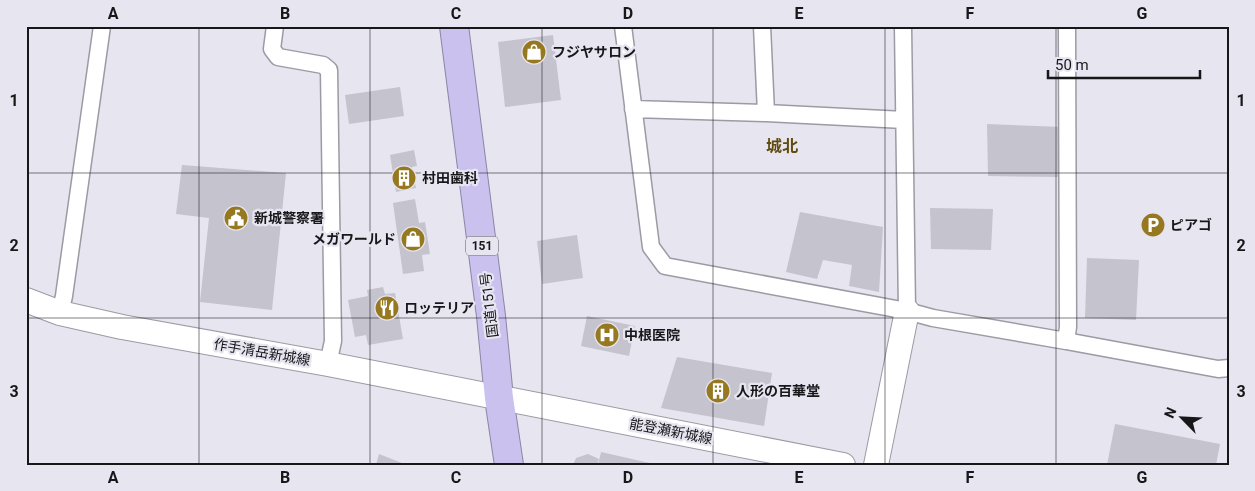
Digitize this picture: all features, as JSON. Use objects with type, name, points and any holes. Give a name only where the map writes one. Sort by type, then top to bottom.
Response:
[{"type":"highway","name":"国道151号","points":[[454,26],[490,306],[499,398],[509,465]]},
{"type":"main road","name":"作手清岳新城線","points":[[26,300],[60,313],[122,327],[328,364],[499,398]]},
{"type":"main road","points":[[876,465],[907,311]]},
{"type":"main road","name":"能登瀬新城線","points":[[499,398],[843,465]]},
{"type":"street","points":[[60,313],[102,26]]},
{"type":"street","points":[[275,26],[272,50],[278,58],[323,65],[329,70],[333,341],[328,364]]},
{"type":"street","points":[[623,26],[651,247],[665,266],[907,311],[933,318],[1218,369],[1229,368]]},
{"type":"street","points":[[762,26],[766,113]]},
{"type":"street","points":[[904,26],[907,311]]},
{"type":"street","points":[[1066,341],[1068,327],[1067,26]]},
{"type":"street","points":[[633,109],[904,120]]},
{"type":"building","points":[[553,35],[561,100],[505,107],[498,42]]},
{"type":"building","points":[[400,87],[404,116],[349,124],[345,95]]},
{"type":"building","points":[[987,124],[1063,127],[1059,177],[988,176]]},
{"type":"building","name":"村田歯科","points":[[414,150],[417,166],[412,167],[416,188],[396,192],[390,155]]},
{"type":"building","points":[[182,165],[286,173],[272,310],[200,302],[209,218],[176,214]]},
{"type":"building","name":"メガワールド","points":[[415,199],[419,223],[425,222],[430,254],[422,255],[424,271],[403,274],[393,203]]},
{"type":"building","points":[[930,208],[993,209],[991,250],[931,249]]},
{"type":"building","points":[[800,212],[883,227],[879,292],[849,286],[852,265],[823,260],[817,279],[786,272]]},
{"type":"building","points":[[577,235],[583,278],[542,284],[537,241]]},
{"type":"building","points":[[1087,258],[1139,260],[1136,320],[1085,318]]},
{"type":"building","points":[[383,287],[385,294],[395,293],[403,339],[368,345],[366,335],[355,337],[348,300],[368,296],[367,290]]},
{"type":"building","points":[[587,316],[635,326],[629,356],[581,346]]},
{"type":"building","name":"人形の百華堂","points":[[677,357],[772,373],[764,426],[661,408]]},
{"type":"building","points":[[1115,424],[1220,444],[1216,465],[1107,465]]},
{"type":"building","points":[[601,452],[654,464],[654,465],[598,465]]},
{"type":"building","points":[[379,454],[407,465],[376,465]]},
{"type":"building","points":[[588,454],[599,459],[597,465],[573,465],[576,458]]},
{"type":"place","name":"フジヤサロン","points":[[534,52]]},
{"type":"place","name":"村田歯科","points":[[404,178]]},
{"type":"place","name":"新城警察署","points":[[236,218]]},
{"type":"place","name":"ピアゴ","points":[[1153,225]]},
{"type":"place","name":"メガワールド","points":[[413,239]]},
{"type":"place","name":"ロッテリア","points":[[387,308]]},
{"type":"place","name":"中根医院","points":[[607,335]]},
{"type":"place","name":"人形の百華堂","points":[[718,391]]},
{"type":"district","name":"城北","points":[[782,146]]}]
